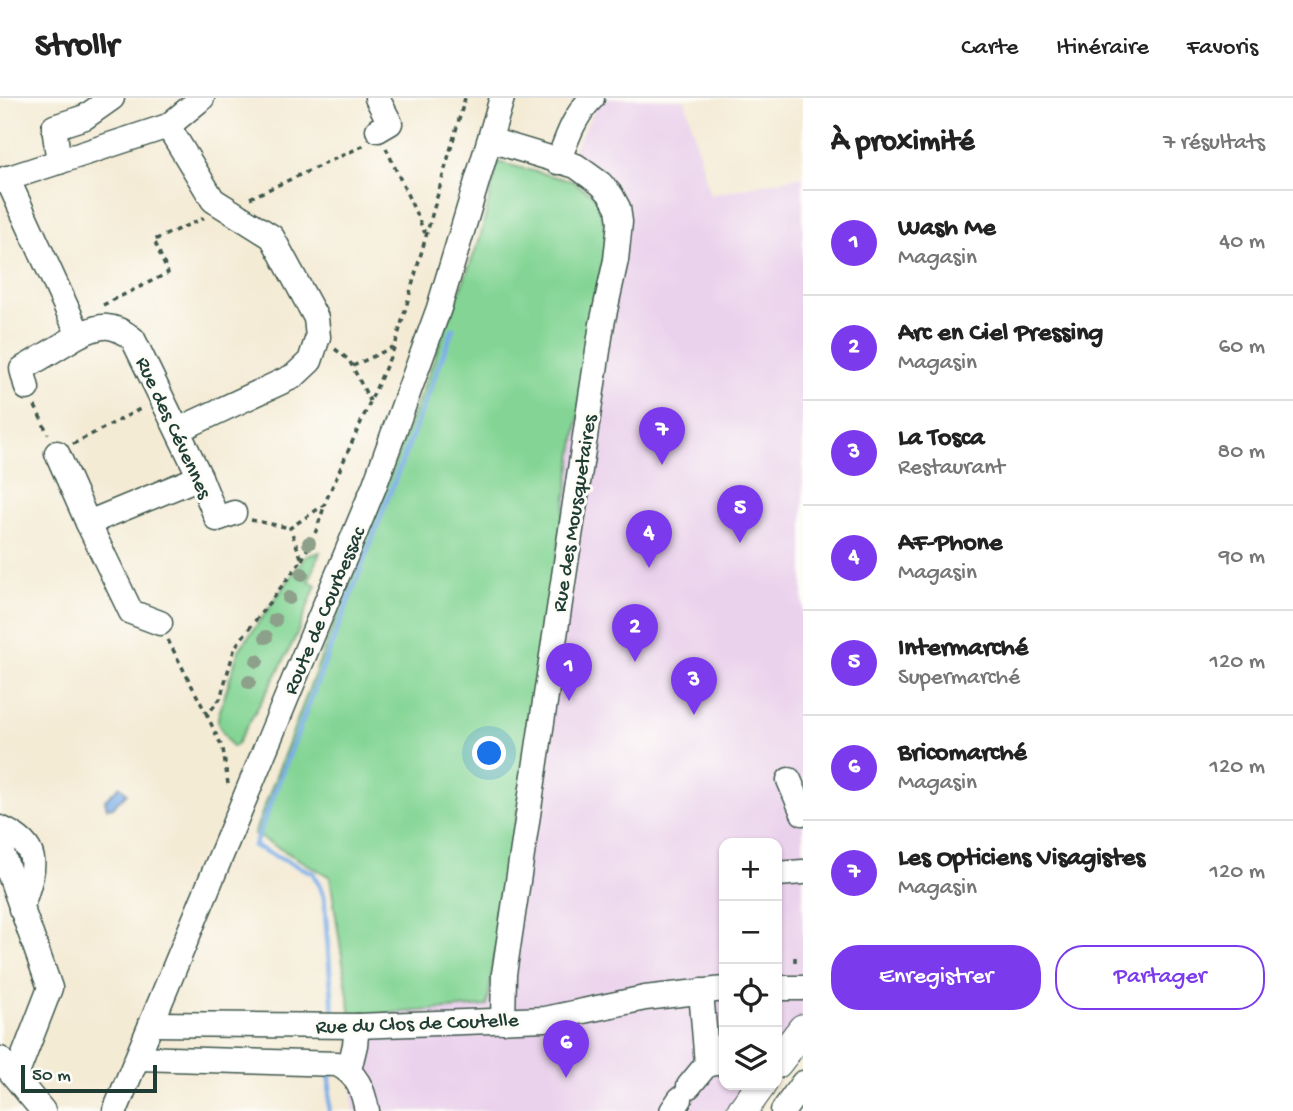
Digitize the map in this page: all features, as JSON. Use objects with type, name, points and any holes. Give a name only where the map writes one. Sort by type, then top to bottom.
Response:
[{"type":"main road","points":[[782,1051],[803,1029]]},
{"type":"main road","points":[[742,1111],[757,1090]]},
{"type":"street","points":[[59,162],[54,127],[85,117],[112,98]]},
{"type":"street","points":[[79,335],[4,179],[168,126],[202,98]]},
{"type":"street","points":[[377,98],[390,123],[378,130]]},
{"type":"street","name":"Route de Courbessac","points":[[115,1111],[374,487],[439,307],[502,98]]},
{"type":"street","points":[[558,162],[569,131],[583,107],[592,98]]},
{"type":"street","points":[[168,126],[213,200],[272,237],[316,318],[318,337],[310,361],[294,376],[178,430]]},
{"type":"street","name":"Rue des Mousquetaires","points":[[490,140],[576,166],[601,184],[618,208],[620,222],[504,974],[503,1021]]},
{"type":"street","name":"Rue des Cévennes","points":[[32,399],[22,369],[79,335],[102,326],[120,329],[133,339],[200,477],[217,519],[233,513]]},
{"type":"street","points":[[57,453],[131,611],[160,623]]},
{"type":"street","points":[[88,523],[200,477]]},
{"type":"street","points":[[789,779],[803,813]]},
{"type":"street","points":[[0,828],[18,836],[30,850],[33,870],[21,909]]},
{"type":"street","points":[[0,847],[50,988],[8,1068],[43,1111]]},
{"type":"street","points":[[782,874],[803,872]]},
{"type":"street","points":[[782,988],[803,988]]},
{"type":"street","points":[[680,1099],[715,1063],[718,989]]},
{"type":"street","name":"Rue du Clos de Coutelle","points":[[151,1024],[357,1026],[503,1021],[545,1018],[645,998],[718,989]]},
{"type":"street","points":[[349,1070],[357,1026]]},
{"type":"street","points":[[138,1058],[337,1064],[349,1070],[356,1078],[367,1111]]},
{"type":"street","points":[[783,1111],[803,1083]]},
{"type":"path","points":[[207,715],[220,699],[236,647],[302,560],[395,346],[465,98]]},
{"type":"path","points":[[378,130],[426,235]]},
{"type":"path","points":[[318,337],[349,360],[370,401]]},
{"type":"path","points":[[352,367],[395,346]]},
{"type":"path","points":[[32,399],[57,453],[162,397]]},
{"type":"path","points":[[233,513],[256,522],[290,528],[324,505]]},
{"type":"path","points":[[290,528],[302,560]]},
{"type":"path","points":[[160,623],[223,749],[228,786]]},
{"type":"shaded area","points":[[601,98],[685,99],[710,195],[803,176],[803,1018],[782,1045],[782,838],[719,838],[719,1090],[747,1090],[730,1111],[353,1111],[351,1016],[487,1006],[607,234],[596,197],[573,151]]},
{"type":"green space","points":[[498,162],[572,181],[596,197],[607,234],[487,1006],[351,1016],[330,877],[254,834],[480,238]]},
{"type":"green space","points":[[320,552],[309,581],[316,585],[297,634],[237,744],[232,747],[218,724],[218,717],[239,650],[306,556]]},
{"type":"water","points":[[120,786],[127,793],[113,807],[107,808],[105,800]]},
{"type":"waterway","points":[[333,1011],[324,896],[313,873],[254,846],[453,329]]},
{"type":"waterway","points":[[329,1111],[330,1069]]},
{"type":"place","name":"Les Opticiens Visagistes","points":[[662,465]]},
{"type":"place","name":"Intermarché","points":[[740,543]]},
{"type":"place","name":"AF-Phone","points":[[649,568]]},
{"type":"place","name":"Arc en Ciel Pressing","points":[[635,662]]},
{"type":"place","name":"Wash Me","points":[[569,701]]},
{"type":"place","name":"La Tosca","points":[[694,715]]},
{"type":"place","name":"Bricomarché","points":[[566,1078]]}]
